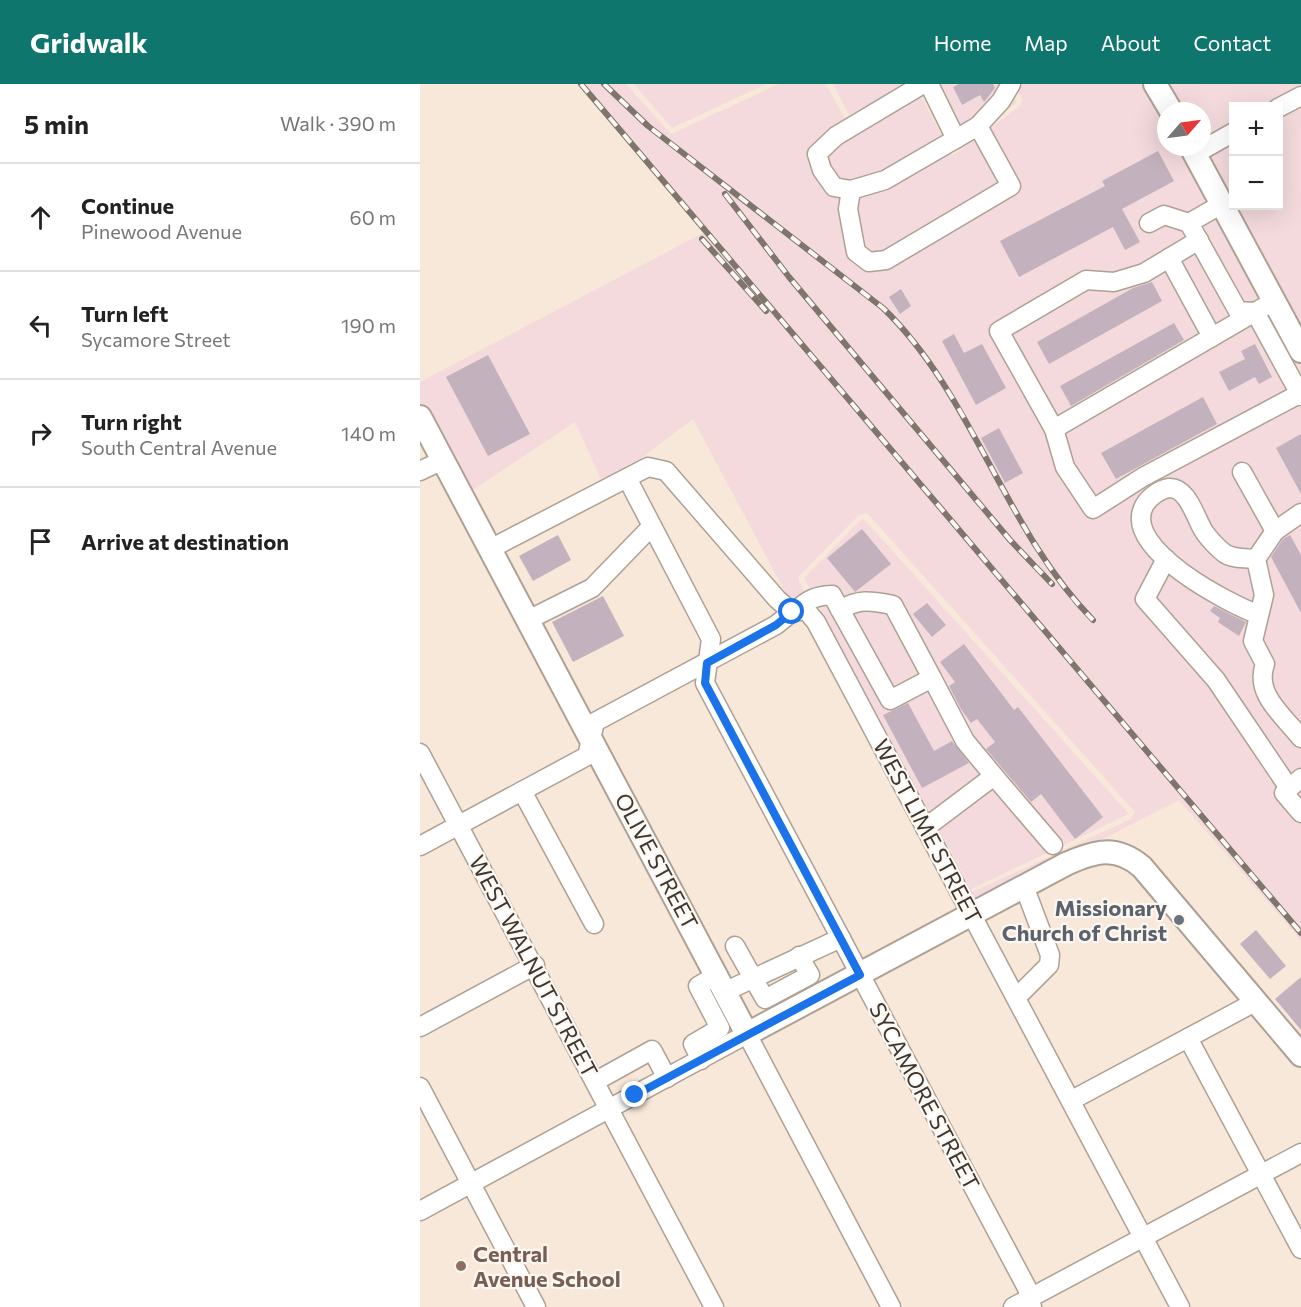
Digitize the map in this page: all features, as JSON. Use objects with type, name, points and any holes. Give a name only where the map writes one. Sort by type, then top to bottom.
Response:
[{"type":"main road","points":[[1155,84],[1166,102]]},
{"type":"main road","points":[[1196,156],[1222,204],[1265,307],[1301,351]]},
{"type":"main road","name":"OLIVE STREET","points":[[420,417],[747,1034]]},
{"type":"main road","points":[[747,1034],[779,986],[816,985],[860,975],[1024,886],[1089,854],[1101,851],[1114,852],[1132,858],[1142,867],[1301,1055]]},
{"type":"street","points":[[923,84],[836,136],[817,154],[822,171],[834,187],[851,190],[885,180],[956,139],[978,126],[1001,101],[1011,84]]},
{"type":"street","points":[[929,84],[956,139]]},
{"type":"street","points":[[1283,105],[1301,96]]},
{"type":"street","points":[[851,190],[848,209],[856,252],[869,262],[886,260],[1011,186],[978,126]]},
{"type":"street","points":[[1211,142],[1229,134]]},
{"type":"street","points":[[1189,223],[1222,204]]},
{"type":"street","points":[[1149,223],[1164,216],[1189,223],[1238,311],[1265,307]]},
{"type":"street","points":[[1199,240],[1144,273],[1114,282],[1086,280],[999,331],[1054,429],[1065,467],[1093,509],[1143,477],[1301,394],[1265,307]]},
{"type":"street","points":[[1169,258],[1212,337]]},
{"type":"street","points":[[1054,429],[1265,307]]},
{"type":"street","points":[[420,471],[443,460]]},
{"type":"street","name":"WEST LIME STREET","points":[[627,478],[648,467],[666,471],[777,599],[794,611],[806,610],[816,622],[1180,1307]]},
{"type":"street","points":[[1242,472],[1275,531]]},
{"type":"street","points":[[490,549],[627,478]]},
{"type":"street","name":"SYCAMORE STREET","points":[[627,478],[711,639],[705,683],[860,975],[1025,1304]]},
{"type":"street","points":[[1256,559],[1226,554],[1205,533],[1185,496],[1178,490],[1169,488],[1146,501],[1140,513],[1143,528],[1153,546],[1178,570],[1231,604],[1259,615]]},
{"type":"street","points":[[1301,513],[1275,531],[1256,559],[1264,595],[1253,641],[1265,664],[1261,676],[1264,693],[1301,738]]},
{"type":"street","points":[[528,621],[592,588],[652,526]]},
{"type":"street","points":[[1167,559],[1145,599],[1216,680],[1295,783],[1284,793],[1301,813]]},
{"type":"street","points":[[420,846],[587,756],[595,722],[776,625],[806,601],[816,596],[832,595],[890,700],[932,678]]},
{"type":"street","points":[[840,610],[854,601],[866,600],[893,605],[965,741],[1053,845]]},
{"type":"street","name":"WEST WALNUT STREET","points":[[420,753],[714,1307]]},
{"type":"street","points":[[925,828],[994,776]]},
{"type":"street","points":[[522,791],[594,924]]},
{"type":"street","points":[[1017,997],[1049,965],[1050,955],[1024,886]]},
{"type":"street","points":[[735,946],[765,999],[779,986],[799,956],[841,939]]},
{"type":"street","points":[[799,956],[816,985]]},
{"type":"street","points":[[420,1027],[534,965]]},
{"type":"street","points":[[701,1060],[693,1044],[720,1028],[698,986],[752,978],[779,986]]},
{"type":"street","points":[[1072,1100],[1255,1002]]},
{"type":"street","points":[[420,1211],[747,1034]]},
{"type":"street","name":"OLIVE STREET","points":[[747,1034],[891,1307]]},
{"type":"street","points":[[1188,1038],[1301,1249]]},
{"type":"street","points":[[596,1081],[652,1050],[667,1078]]},
{"type":"street","points":[[621,1067],[635,1095]]},
{"type":"street","points":[[420,1087],[536,1307]]},
{"type":"street","points":[[1025,1304],[1301,1153]]},
{"type":"shaded area","points":[[578,84],[626,84],[671,134],[779,84],[826,84],[844,117],[848,120],[916,86],[952,156],[1020,106],[1022,99],[1013,84],[1147,84],[1157,102],[1157,156],[1188,156],[1301,365],[1301,940],[1179,800],[974,905],[968,894],[1131,819],[1135,812],[867,513],[859,515],[799,576],[799,581],[814,608],[790,601],[693,419],[619,475],[603,484],[575,422],[468,493],[420,402],[420,382],[705,232]]},
{"type":"shaded area","points":[[634,84],[766,84],[672,128]]},
{"type":"shaded area","points":[[833,84],[909,84],[849,115]]},
{"type":"shaded area","points":[[921,84],[1006,84],[1017,102],[954,150]]},
{"type":"shaded area","points":[[1163,84],[1301,84],[1301,336],[1235,210],[1283,210],[1283,102],[1229,102],[1229,199],[1207,156],[1211,156],[1211,102],[1174,102]]},
{"type":"shaded area","points":[[863,518],[1129,814],[971,889],[804,578]]},
{"type":"building","points":[[959,84],[993,84],[995,88],[984,102],[980,95],[962,105],[953,87]]},
{"type":"building","points":[[1157,152],[1157,156],[1161,156],[1174,181],[1122,209],[1140,242],[1125,250],[1113,227],[1019,277],[1000,241],[1105,186],[1102,181]]},
{"type":"building","points":[[1152,282],[1162,301],[1049,364],[1037,342],[1133,288]]},
{"type":"building","points":[[901,289],[911,306],[900,314],[889,297]]},
{"type":"building","points":[[1174,323],[1184,340],[1071,406],[1060,386]]},
{"type":"building","points":[[954,334],[964,353],[982,344],[1006,388],[976,405],[942,341]]},
{"type":"building","points":[[1255,344],[1272,377],[1259,384],[1255,377],[1229,391],[1219,372],[1245,359],[1241,351]]},
{"type":"building","points":[[488,355],[530,434],[488,456],[446,377]]},
{"type":"building","points":[[1203,397],[1217,424],[1116,479],[1101,453]]},
{"type":"building","points":[[999,428],[1023,473],[1005,483],[981,438]]},
{"type":"building","points":[[1301,434],[1301,494],[1276,448]]},
{"type":"building","points":[[862,529],[891,564],[855,592],[827,558]]},
{"type":"building","points":[[558,535],[571,560],[533,581],[519,556]]},
{"type":"building","points":[[1290,535],[1301,555],[1301,613],[1271,557],[1283,539]]},
{"type":"building","points":[[603,596],[624,636],[573,662],[552,622]]},
{"type":"building","points":[[927,603],[946,625],[932,637],[913,614]]},
{"type":"building","points":[[1214,606],[1246,622],[1239,636],[1218,622],[1220,618],[1210,611]]},
{"type":"building","points":[[964,644],[1014,710],[1018,707],[1103,817],[1075,839],[1041,794],[1031,802],[986,749],[995,742],[977,719],[971,723],[961,709],[949,686],[955,682],[940,662]]},
{"type":"building","points":[[908,703],[934,751],[952,741],[969,763],[922,788],[883,715]]},
{"type":"building","points":[[1256,930],[1286,966],[1270,979],[1240,944]]},
{"type":"building","points":[[1301,977],[1301,1030],[1275,999]]},
{"type":"railway","points":[[581,84],[1301,933]]},
{"type":"railway","points":[[604,84],[648,126],[883,308],[914,343],[942,381],[1035,545],[1062,584],[1093,620]]},
{"type":"railway","points":[[725,194],[789,277],[1010,540],[1052,584]]},
{"type":"railway","points":[[702,239],[766,311]]},
{"type":"place","name":"Missionary Church of Christ","points":[[1179,920]]},
{"type":"place","name":"Central Avenue School","points":[[461,1266]]},
{"type":"route","points":[[635,1095],[860,975],[705,683],[707,663],[776,625],[792,612]]}]
